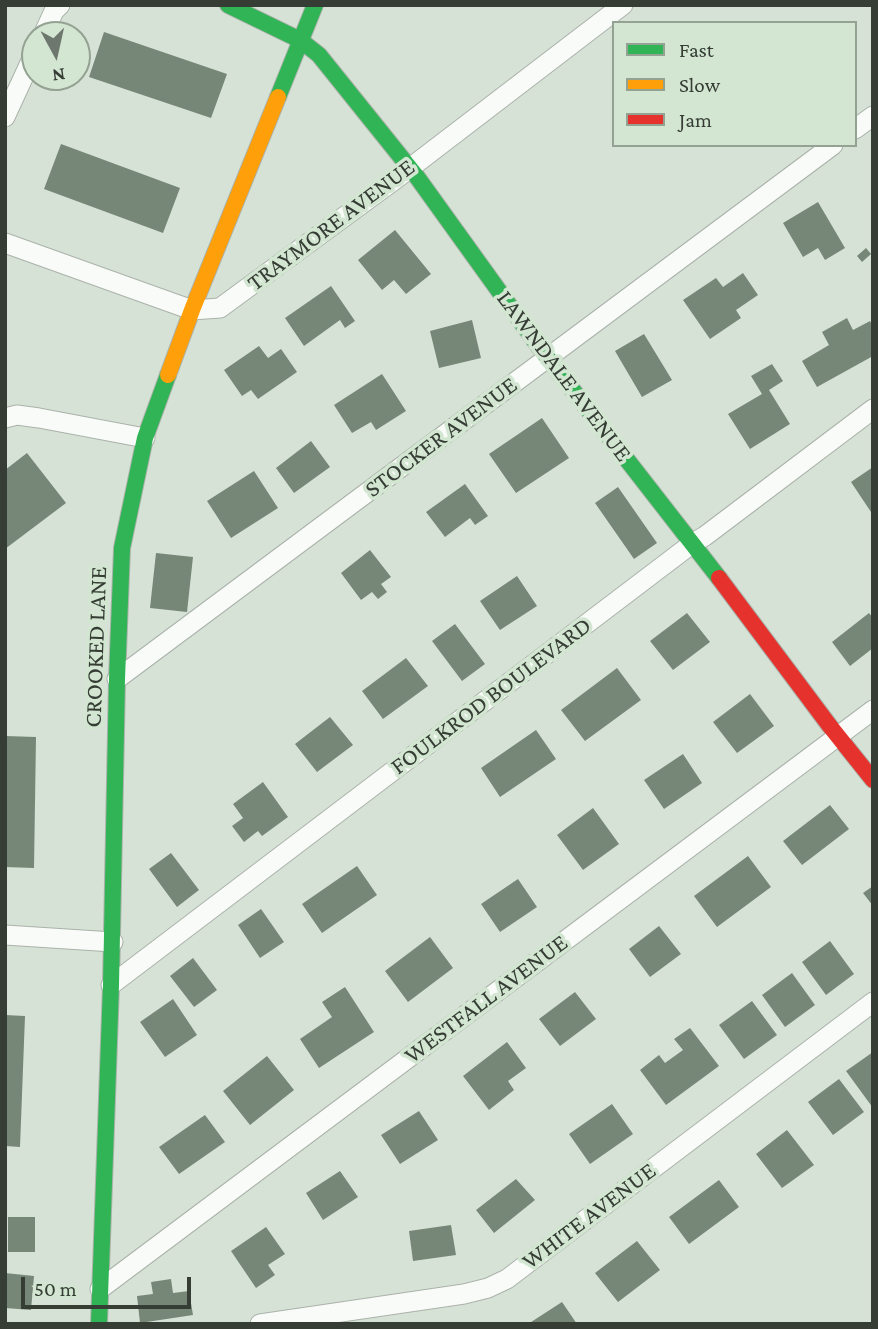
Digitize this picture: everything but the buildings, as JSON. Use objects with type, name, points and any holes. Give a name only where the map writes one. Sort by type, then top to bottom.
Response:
[{"type":"street","points":[[49,21],[60,5]]},
{"type":"street","name":"LAWNDALE AVENUE","points":[[228,5],[300,40],[319,55],[409,168],[548,358],[873,780]]},
{"type":"street","name":"CROOKED LANE","points":[[99,1324],[113,942],[122,548],[145,438],[192,310],[315,5]]},
{"type":"street","name":"TRAYMORE AVENUE","points":[[192,310],[220,308],[623,5]]},
{"type":"street","points":[[5,117],[21,82]]},
{"type":"street","points":[[857,128],[873,116]]},
{"type":"street","name":"STOCKER AVENUE","points":[[117,679],[830,147]]},
{"type":"street","points":[[5,243],[192,310]]},
{"type":"street","name":"FOULKROD BOULEVARD","points":[[111,985],[873,409]]},
{"type":"street","points":[[5,418],[17,415],[39,418],[145,438]]},
{"type":"street","name":"WESTFALL AVENUE","points":[[100,1289],[873,710]]},
{"type":"street","points":[[5,936],[113,942]]},
{"type":"street","name":"WHITE AVENUE","points":[[260,1324],[464,1294],[488,1288],[507,1279],[873,1002]]},
{"type":"traffic: fast","points":[[228,5],[300,40],[319,55],[417,177],[540,348],[719,578]]},
{"type":"traffic: fast","points":[[278,97],[315,5]]},
{"type":"traffic: fast","points":[[99,1324],[122,548],[145,438],[168,375]]},
{"type":"traffic: slow","points":[[168,375],[278,97]]},
{"type":"traffic: jam","points":[[719,578],[873,780]]}]
